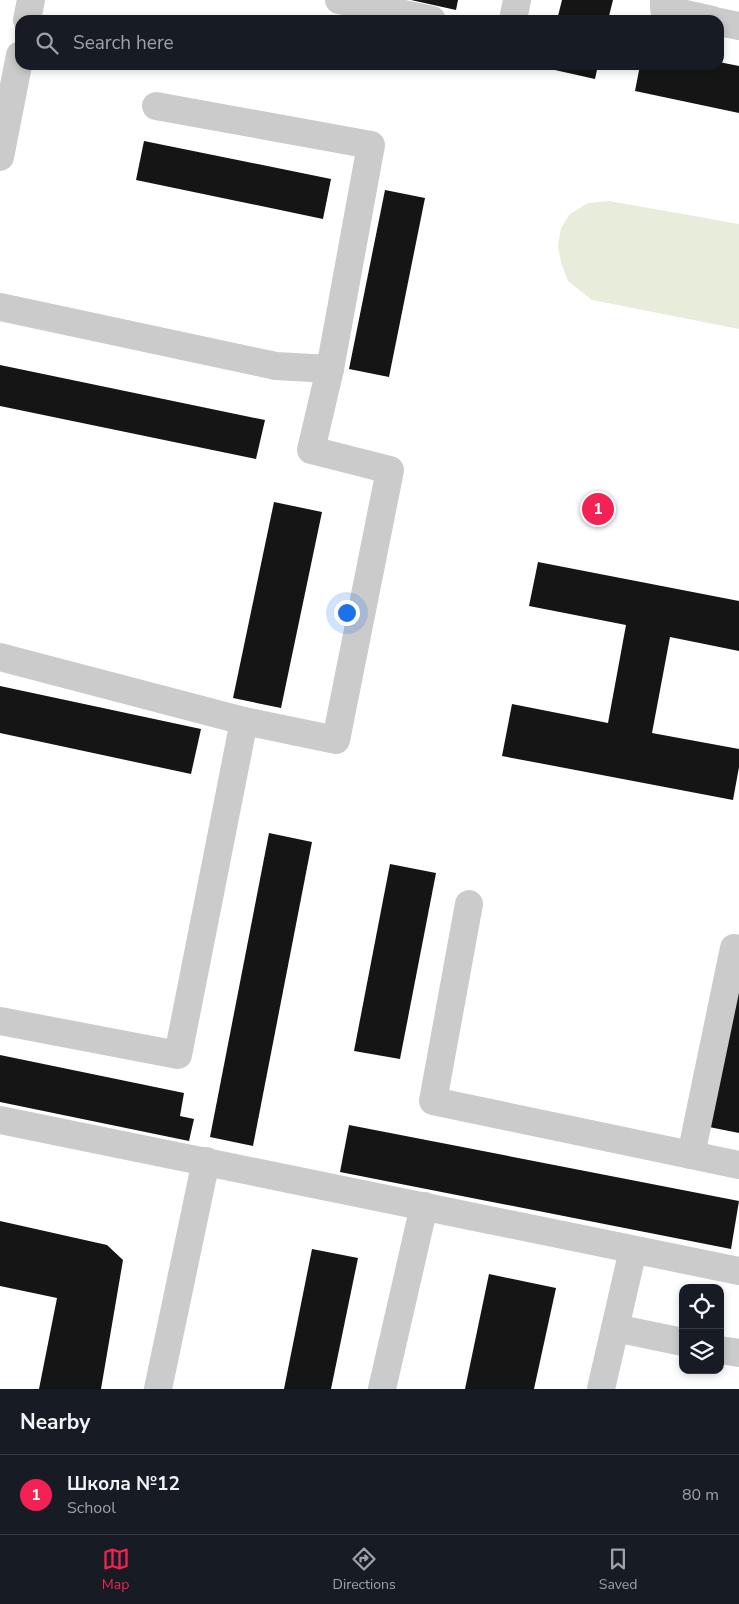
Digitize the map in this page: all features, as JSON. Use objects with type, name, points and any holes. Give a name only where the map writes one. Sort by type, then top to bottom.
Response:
[{"type":"street","points":[[28,15],[31,0]]},
{"type":"street","points":[[339,0],[409,15]]},
{"type":"street","points":[[514,15],[517,0]]},
{"type":"street","points":[[664,0],[664,9],[690,15]]},
{"type":"street","points":[[724,23],[739,26]]},
{"type":"street","points":[[0,157],[17,70]]},
{"type":"street","points":[[0,657],[244,721],[336,740],[390,470],[311,450],[330,369],[370,145],[156,106]]},
{"type":"street","points":[[0,307],[276,366],[330,369]]},
{"type":"street","points":[[0,1021],[178,1056],[244,721]]},
{"type":"street","points":[[470,904],[433,1101],[739,1165]]},
{"type":"street","points":[[691,1155],[734,948]]},
{"type":"street","points":[[0,1120],[739,1271]]},
{"type":"street","points":[[158,1389],[206,1161]]},
{"type":"street","points":[[382,1389],[424,1206]]},
{"type":"street","points":[[601,1389],[634,1250]]},
{"type":"street","points":[[615,1328],[679,1341]]},
{"type":"street","points":[[724,1351],[739,1353]]},
{"type":"green space","points":[[609,201],[739,224],[739,329],[592,300],[568,281],[561,263],[558,246],[561,228],[570,214],[588,203]]},
{"type":"building","points":[[411,0],[458,0],[456,10]]},
{"type":"building","points":[[562,0],[613,0],[609,15],[558,15]]},
{"type":"building","points":[[724,63],[739,66],[739,113],[635,91],[639,70],[724,70]]},
{"type":"building","points":[[555,70],[597,70],[595,79]]},
{"type":"building","points":[[144,141],[331,179],[323,219],[136,180]]},
{"type":"building","points":[[385,190],[425,198],[389,377],[349,369]]},
{"type":"building","points":[[0,365],[265,420],[256,459],[0,406]]},
{"type":"building","points":[[274,502],[322,512],[281,708],[233,698]]},
{"type":"building","points":[[538,562],[739,601],[739,651],[670,637],[652,733],[739,749],[739,767],[733,800],[502,756],[512,704],[608,723],[626,625],[529,606]]},
{"type":"building","points":[[0,686],[201,729],[191,774],[0,733]]},
{"type":"building","points":[[269,833],[312,842],[253,1146],[210,1137]]},
{"type":"building","points":[[390,864],[436,873],[400,1059],[354,1051]]},
{"type":"building","points":[[739,974],[739,1133],[709,1127]]},
{"type":"building","points":[[0,1055],[184,1093],[180,1116],[194,1119],[189,1141],[0,1102]]},
{"type":"building","points":[[349,1125],[739,1201],[731,1249],[340,1172]]},
{"type":"building","points":[[0,1221],[107,1245],[123,1260],[101,1389],[39,1389],[57,1298],[0,1286]]},
{"type":"building","points":[[312,1249],[358,1258],[331,1389],[284,1389]]},
{"type":"building","points":[[489,1274],[556,1288],[534,1389],[465,1389]]},
{"type":"place","name":"Школа №12","points":[[598,509]]}]
